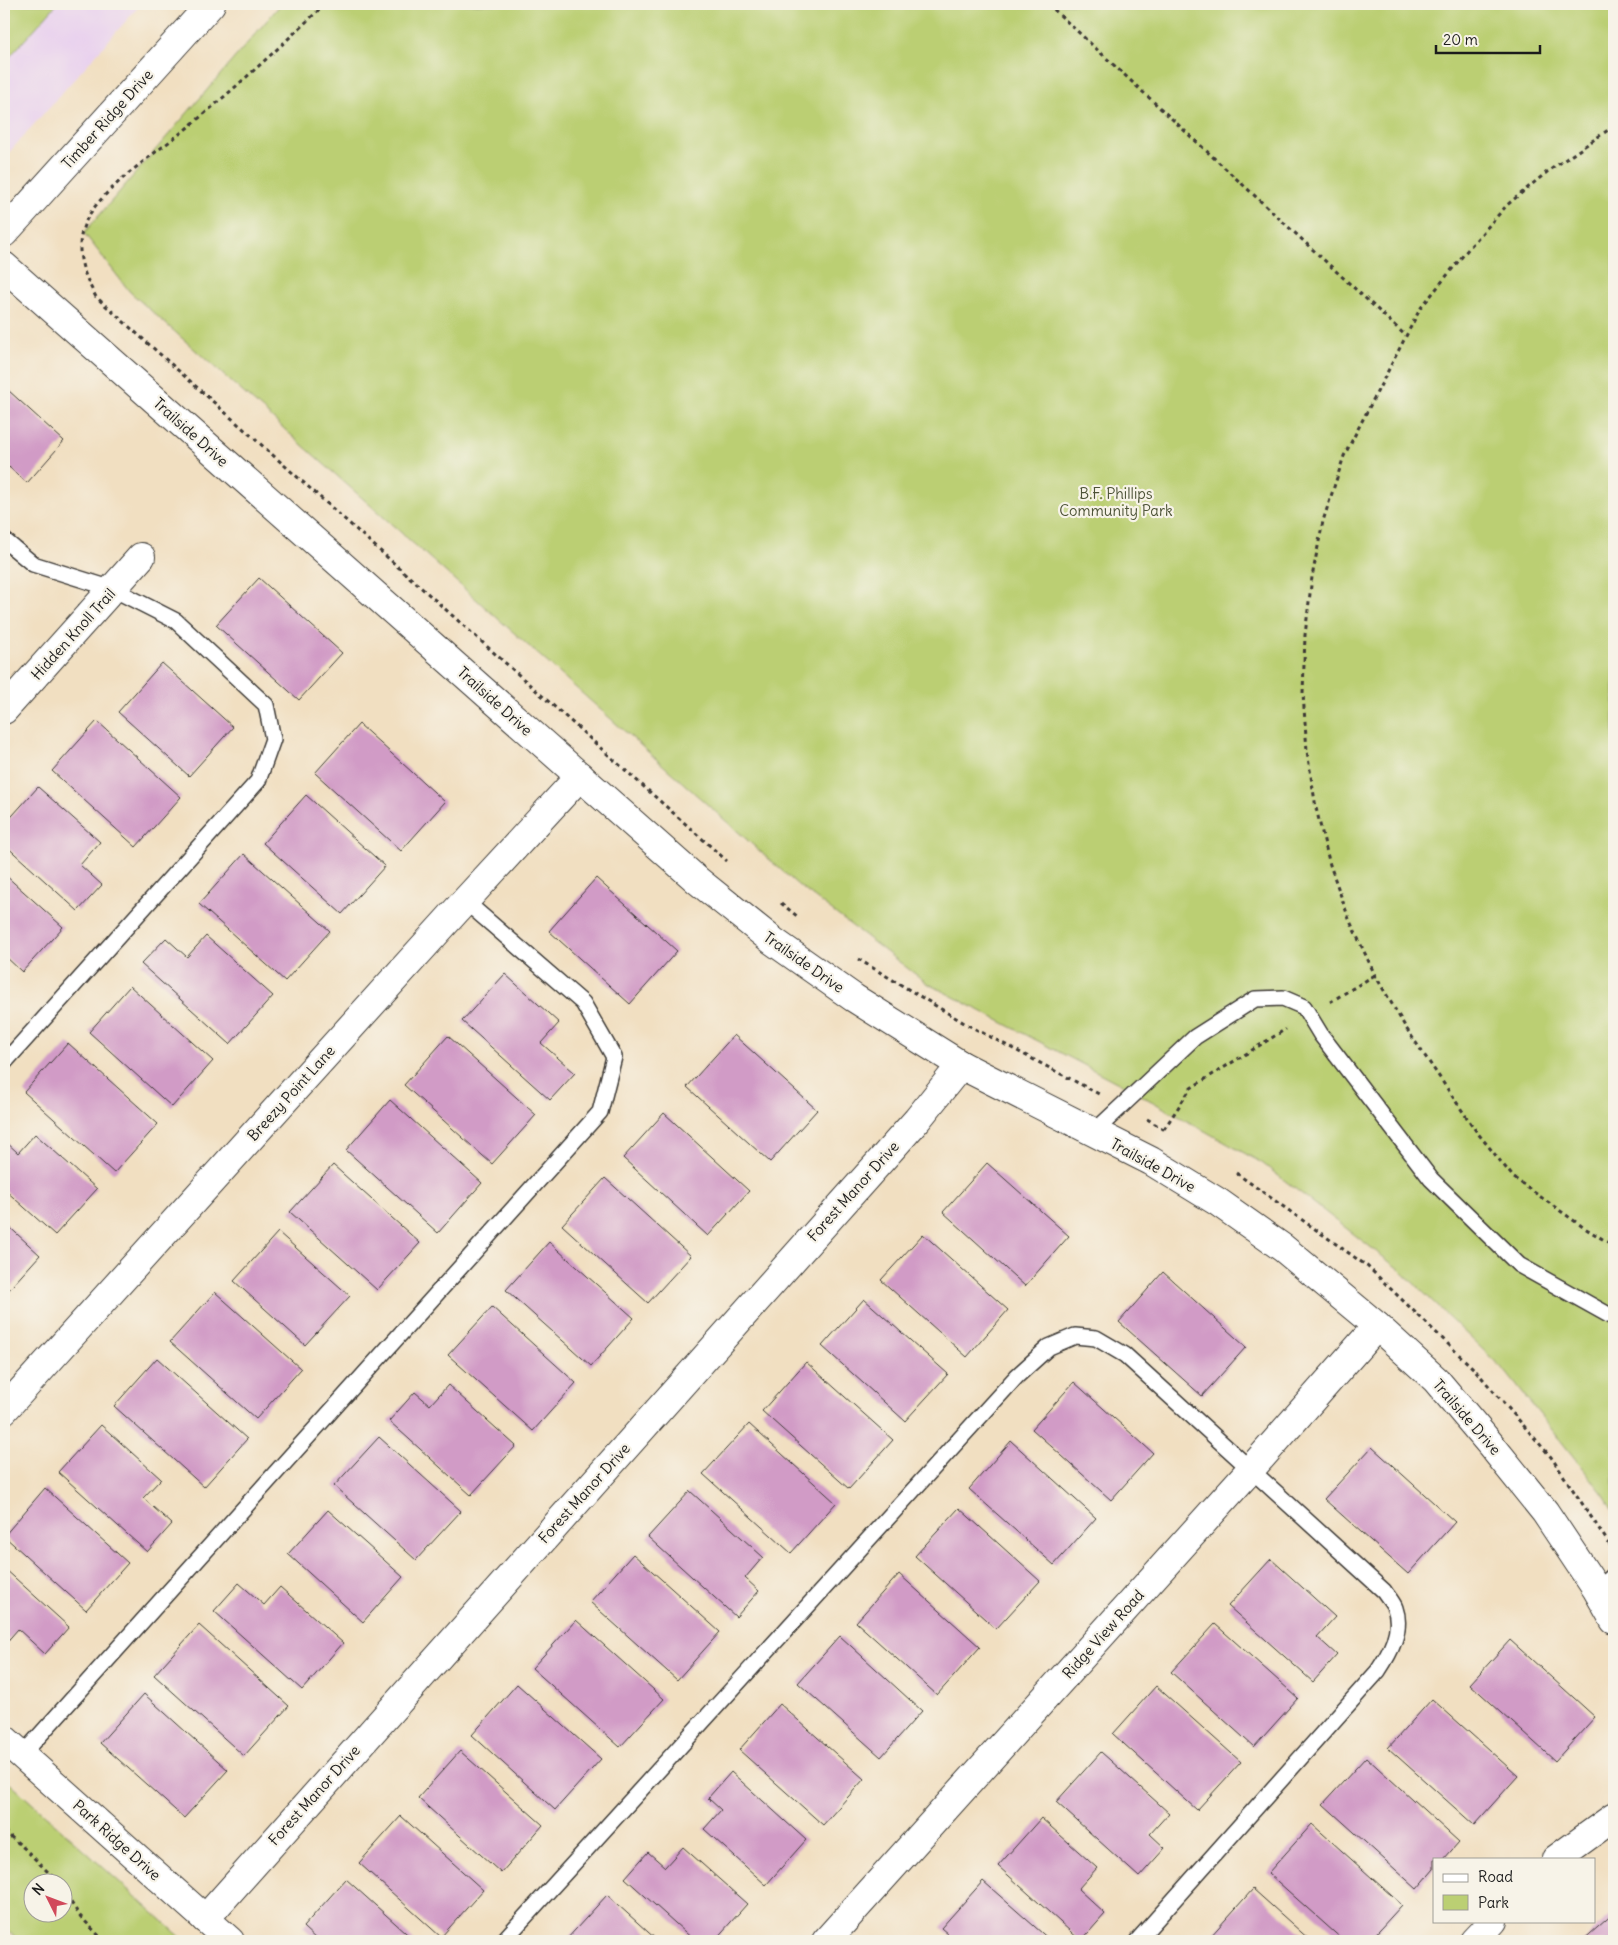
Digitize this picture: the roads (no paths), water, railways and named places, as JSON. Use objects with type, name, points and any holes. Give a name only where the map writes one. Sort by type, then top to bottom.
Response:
[{"type":"street","name":"Timber Ridge Drive","points":[[4,233],[210,4]]},
{"type":"street","name":"Trailside Drive","points":[[4,266],[697,880],[773,941],[854,998],[961,1065],[1152,1161],[1218,1202],[1283,1248],[1377,1326],[1436,1380],[1545,1512],[1606,1582],[1614,1620]]},
{"type":"street","name":"Hidden Knoll Trail","points":[[4,710],[141,557]]},
{"type":"street","name":"Breezy Point Lane","points":[[4,1410],[580,776]]},
{"type":"street","name":"Forest Manor Drive","points":[[205,1919],[917,1120],[961,1065]]},
{"type":"street","name":"Ridge View Road","points":[[826,1941],[1251,1469],[1377,1326]]},
{"type":"street","name":"Park Ridge Drive","points":[[13,1747],[230,1941]]},
{"type":"street","points":[[1557,1858],[1614,1817]]},
{"type":"lane","points":[[4,540],[33,564],[113,589],[176,621],[266,705],[273,739],[258,781],[4,1063]]},
{"type":"lane","points":[[13,1747],[600,1112],[614,1057],[583,1003],[465,901]]},
{"type":"lane","points":[[1094,1132],[1195,1037],[1255,999],[1283,998],[1304,1007],[1320,1035],[1431,1179],[1518,1265],[1614,1318]]},
{"type":"lane","points":[[503,1941],[1017,1376],[1049,1347],[1075,1336],[1096,1338],[1125,1355],[1384,1591],[1395,1608],[1397,1628],[1391,1651],[1378,1672],[1137,1941]]},
{"type":"park label","name":"B.F. Phillips Community Park","points":[[1116,502]]}]
